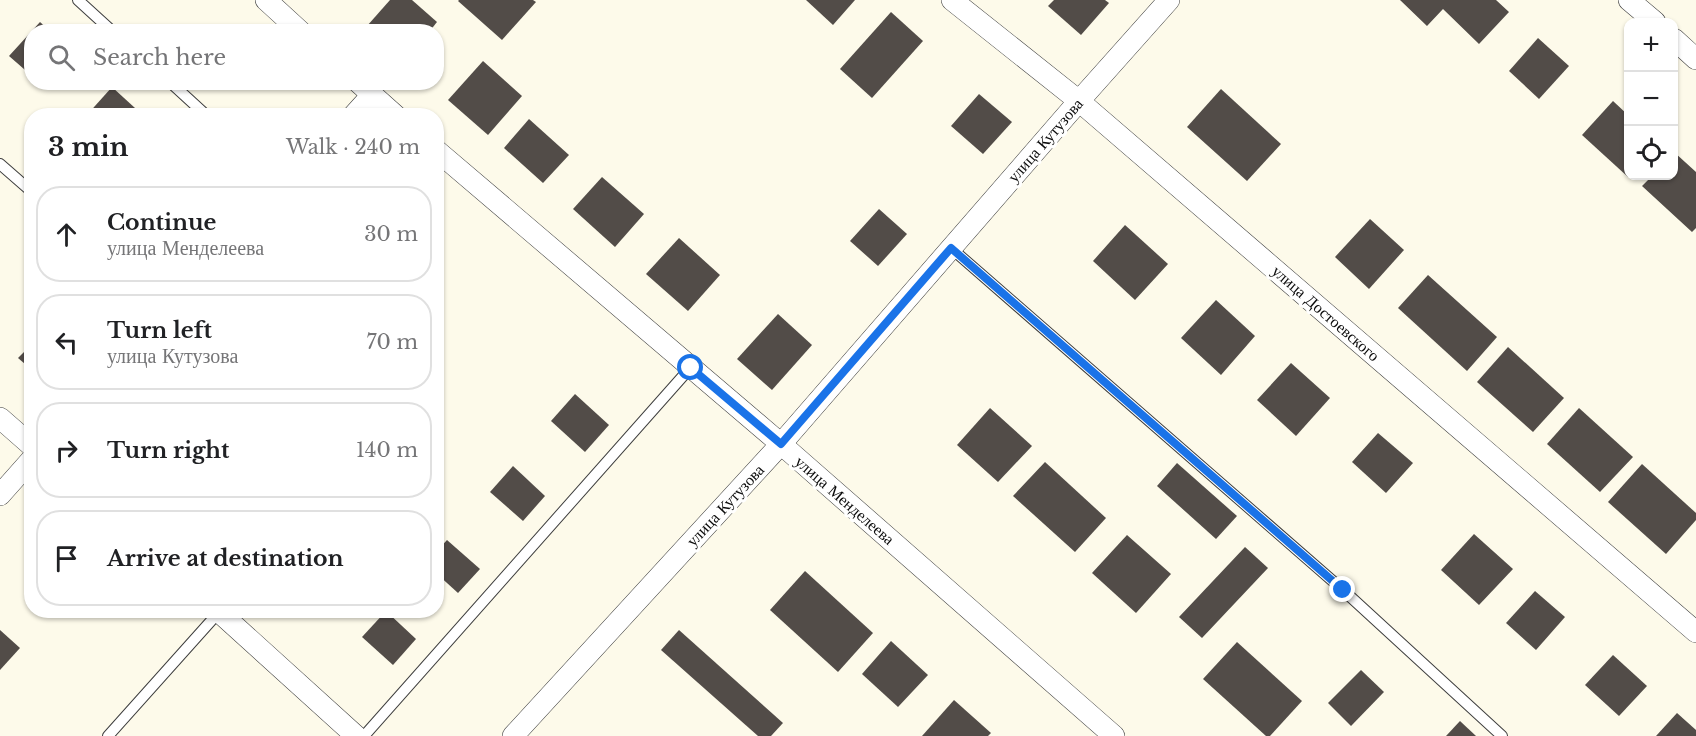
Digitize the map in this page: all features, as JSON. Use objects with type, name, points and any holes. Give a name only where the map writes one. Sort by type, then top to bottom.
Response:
[{"type":"street","points":[[266,0],[292,24]]},
{"type":"street","name":"улица Достоевского","points":[[952,0],[1079,101],[1696,632]]},
{"type":"street","name":"улица Кутузова","points":[[513,736],[781,444],[1169,0]]},
{"type":"street","points":[[1629,0],[1650,18]]},
{"type":"street","points":[[1678,43],[1696,59]]},
{"type":"street","points":[[357,108],[365,90]]},
{"type":"street","points":[[366,90],[387,108]]},
{"type":"street","name":"улица Менделеева","points":[[444,157],[781,444],[1114,736]]},
{"type":"street","points":[[0,418],[24,439]]},
{"type":"street","points":[[0,495],[24,468]]},
{"type":"street","points":[[226,618],[356,736]]},
{"type":"lane","points":[[78,0],[104,24]]},
{"type":"lane","points":[[179,90],[198,108]]},
{"type":"lane","points":[[0,164],[24,185]]},
{"type":"lane","points":[[951,248],[1343,590],[1502,736]]},
{"type":"lane","points":[[364,736],[691,368]]},
{"type":"lane","points":[[108,736],[212,618]]},
{"type":"building","points":[[390,0],[412,0],[437,22],[435,24],[369,24]]},
{"type":"building","points":[[459,0],[533,0],[536,2],[502,40]]},
{"type":"building","points":[[806,0],[855,0],[833,25]]},
{"type":"building","points":[[1054,0],[1105,0],[1109,3],[1081,35],[1048,6]]},
{"type":"building","points":[[1400,0],[1496,0],[1509,12],[1479,44],[1443,9],[1427,26]]},
{"type":"building","points":[[891,12],[923,41],[872,98],[840,69]]},
{"type":"building","points":[[1538,38],[1569,66],[1539,99],[1509,71]]},
{"type":"building","points":[[24,40],[24,69],[9,56]]},
{"type":"building","points":[[483,61],[522,96],[488,135],[448,100]]},
{"type":"building","points":[[1221,89],[1281,144],[1247,181],[1187,127]]},
{"type":"building","points":[[109,90],[115,90],[135,108],[93,108]]},
{"type":"building","points":[[979,94],[1012,122],[983,154],[951,126]]},
{"type":"building","points":[[1613,101],[1624,111],[1624,173],[1582,135]]},
{"type":"building","points":[[529,119],[569,155],[543,183],[504,148]]},
{"type":"building","points":[[1678,156],[1696,172],[1696,228],[1692,232],[1642,186],[1648,180],[1678,180]]},
{"type":"building","points":[[602,177],[644,214],[615,247],[573,209]]},
{"type":"building","points":[[879,209],[907,234],[878,266],[850,241]]},
{"type":"building","points":[[1370,219],[1404,250],[1369,289],[1335,257]]},
{"type":"building","points":[[1125,225],[1168,264],[1135,300],[1093,261]]},
{"type":"building","points":[[679,238],[720,275],[688,311],[646,274]]},
{"type":"building","points":[[1428,275],[1497,337],[1467,371],[1398,308]]},
{"type":"building","points":[[1216,300],[1255,336],[1221,375],[1181,338]]},
{"type":"building","points":[[778,314],[812,345],[772,390],[737,359]]},
{"type":"building","points":[[1508,347],[1564,398],[1533,432],[1477,382]]},
{"type":"building","points":[[24,352],[24,363],[18,358]]},
{"type":"building","points":[[1291,363],[1330,398],[1296,436],[1257,400]]},
{"type":"building","points":[[575,394],[609,425],[585,452],[551,421]]},
{"type":"building","points":[[990,408],[1032,446],[998,482],[957,445]]},
{"type":"building","points":[[1579,408],[1633,457],[1600,492],[1547,444]]},
{"type":"building","points":[[1378,433],[1413,463],[1386,493],[1352,462]]},
{"type":"building","points":[[1045,462],[1106,518],[1075,552],[1013,496]]},
{"type":"building","points":[[1177,463],[1237,516],[1216,539],[1157,486]]},
{"type":"building","points":[[1642,464],[1696,513],[1696,520],[1666,554],[1608,502]]},
{"type":"building","points":[[513,466],[545,496],[523,521],[490,492]]},
{"type":"building","points":[[1474,534],[1513,569],[1479,605],[1441,570]]},
{"type":"building","points":[[1127,535],[1171,574],[1136,613],[1092,573]]},
{"type":"building","points":[[447,540],[480,569],[458,593],[444,580],[444,543]]},
{"type":"building","points":[[1245,547],[1268,568],[1202,638],[1179,617]]},
{"type":"building","points":[[805,571],[873,633],[838,672],[770,610]]},
{"type":"building","points":[[1535,591],[1565,617],[1536,650],[1506,623]]},
{"type":"building","points":[[380,618],[394,618],[416,639],[393,665],[362,637]]},
{"type":"building","points":[[0,630],[20,648],[0,670]]},
{"type":"building","points":[[679,630],[783,723],[771,736],[758,736],[661,650]]},
{"type":"building","points":[[891,641],[928,675],[898,707],[862,674]]},
{"type":"building","points":[[1237,642],[1302,701],[1270,736],[1266,736],[1203,679]]},
{"type":"building","points":[[1613,655],[1647,686],[1619,716],[1585,685]]},
{"type":"building","points":[[1361,670],[1384,692],[1351,726],[1328,703]]},
{"type":"building","points":[[954,700],[991,733],[988,736],[922,736]]},
{"type":"building","points":[[1677,713],[1696,730],[1696,736],[1656,736]]},
{"type":"building","points":[[1460,721],[1476,736],[1446,736]]},
{"type":"route","points":[[691,368],[781,444],[951,248],[1343,590]]}]
